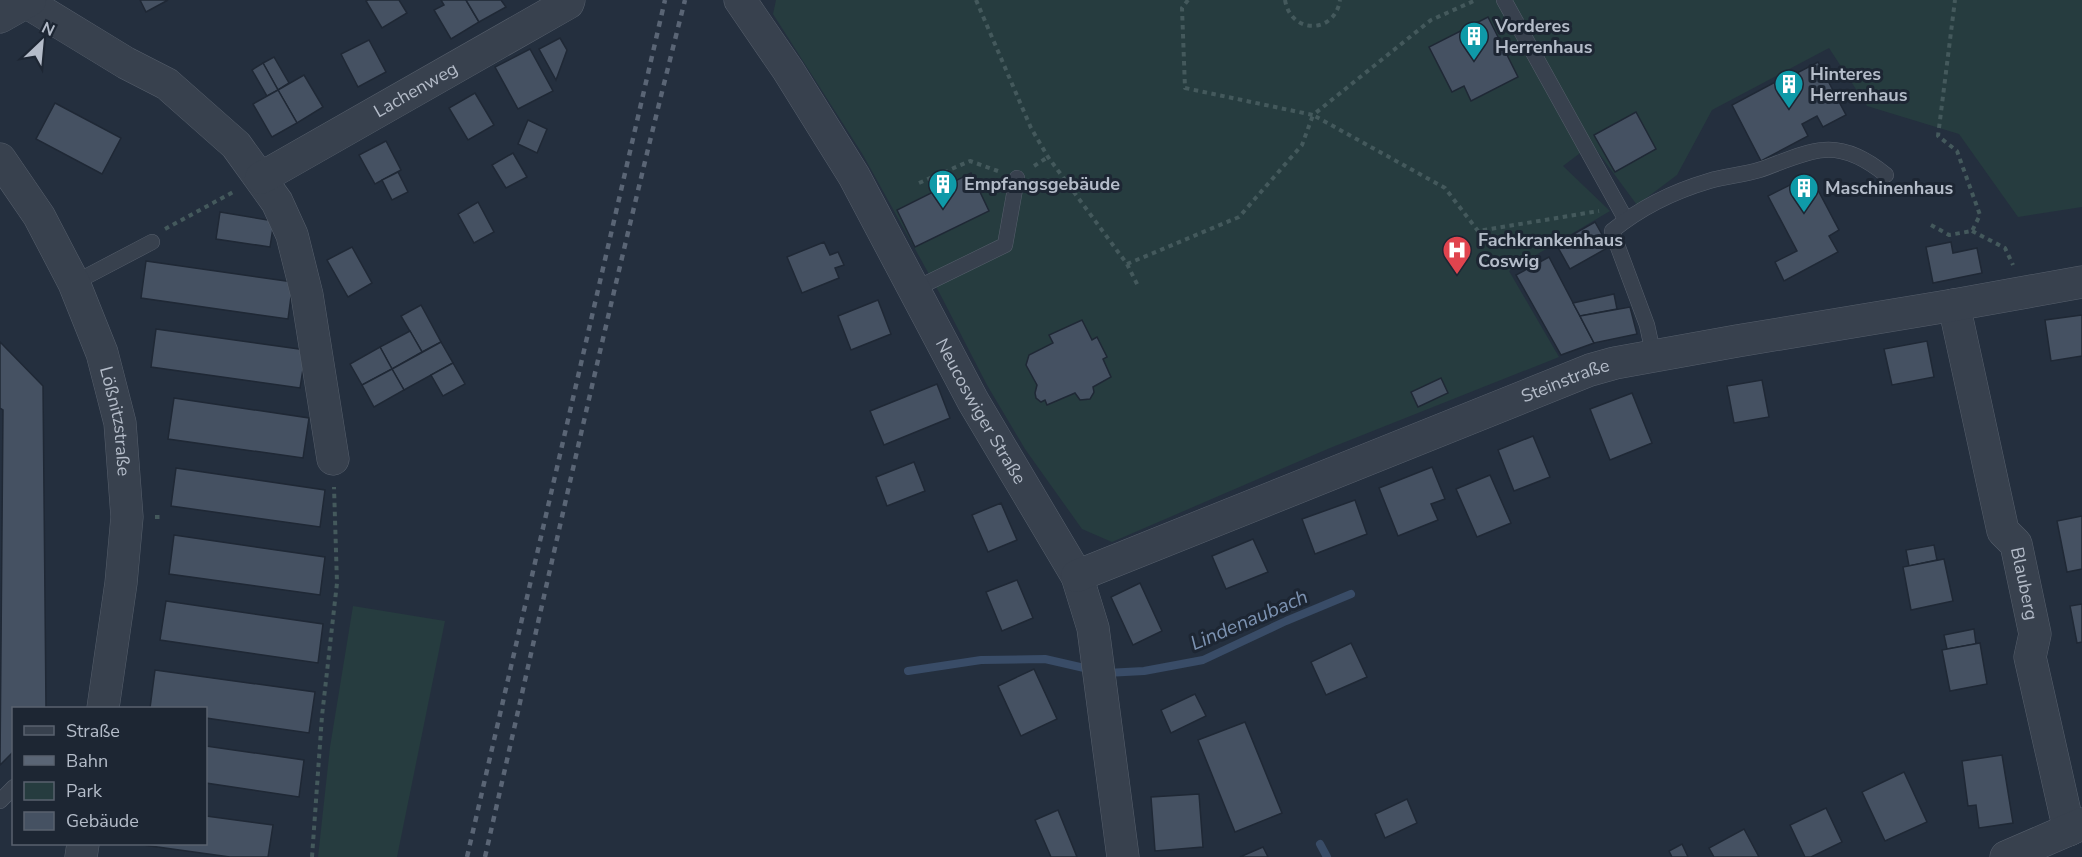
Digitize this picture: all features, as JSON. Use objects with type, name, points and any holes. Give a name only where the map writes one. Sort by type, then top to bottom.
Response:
[{"type":"street","name":"Lachenweg","points":[[261,178],[568,3],[569,0]]},
{"type":"street","name":"Neucoswiger Straße","points":[[740,0],[788,70],[854,176],[973,401],[1077,576],[1094,628],[1123,857]]},
{"type":"street","points":[[19,6],[167,84],[236,146],[261,178],[277,202],[292,235],[307,295],[333,459]]},
{"type":"street","name":"Lößnitzstraße","points":[[0,159],[39,216],[74,283],[102,353],[120,423],[128,508],[121,583],[103,707]]},
{"type":"street","name":"Steinstraße","points":[[1077,576],[1590,370],[1615,363],[1737,341],[1954,306],[2082,282]]},
{"type":"street","name":"Blauberg","points":[[1954,306],[2003,531],[2016,544],[2035,634],[2030,657],[2076,827],[2006,857]]},
{"type":"lane","points":[[1504,0],[1626,220]]},
{"type":"lane","points":[[1653,357],[1647,326],[1612,231],[1633,214],[1710,181],[1754,172],[1825,149],[1841,151],[1858,157],[1887,175]]},
{"type":"lane","points":[[915,289],[1005,245],[1017,178]]},
{"type":"lane","points":[[74,283],[152,242]]},
{"type":"lane","points":[[0,801],[12,789]]},
{"type":"path","points":[[976,0],[1036,137],[1048,157],[1127,264],[1140,288]]},
{"type":"path","points":[[1188,0],[1182,8],[1185,88],[1313,115],[1445,188],[1478,231],[1602,211],[1612,231]]},
{"type":"path","points":[[1285,0],[1287,11],[1293,20],[1310,26],[1322,25],[1334,16],[1340,0]]},
{"type":"path","points":[[1127,264],[1239,217],[1302,145],[1313,115],[1431,20],[1476,0]]},
{"type":"path","points":[[1955,0],[1938,136],[1957,151],[1980,215],[1972,231]]},
{"type":"path","points":[[919,183],[970,161],[1017,178]]},
{"type":"path","points":[[152,242],[164,229],[261,178]]},
{"type":"path","points":[[1931,225],[1949,235],[1972,231],[2006,249],[2026,292]]},
{"type":"path","points":[[312,857],[322,716],[337,583],[333,459]]},
{"type":"green space","name":"Fachkrankenhaus Coswig","points":[[776,0],[2082,0],[2082,207],[2018,217],[1959,134],[1867,106],[1829,48],[1712,110],[1677,175],[1637,205],[1592,144],[1563,166],[1610,211],[1509,271],[1559,357],[1330,448],[1112,542],[1082,529],[1025,449],[987,385],[940,294],[863,155],[773,14]]},
{"type":"green space","points":[[353,606],[445,621],[397,857],[318,857],[330,747]]},
{"type":"building","points":[[140,0],[168,0],[146,12]]},
{"type":"building","points":[[399,0],[407,13],[382,28],[366,1]]},
{"type":"building","points":[[441,0],[466,0],[479,22],[451,39],[434,10],[444,5]]},
{"type":"building","points":[[466,0],[501,0],[506,7],[479,22]]},
{"type":"building","name":"Vorderes Herrenhaus","points":[[1488,17],[1518,77],[1471,101],[1464,86],[1452,92],[1429,47]]},
{"type":"building","points":[[560,38],[567,50],[556,80],[539,49]]},
{"type":"building","points":[[369,40],[386,72],[358,87],[341,54]]},
{"type":"building","points":[[530,49],[553,91],[518,109],[495,67]]},
{"type":"building","points":[[274,57],[289,83],[278,90],[263,63]]},
{"type":"building","name":"Hinteres Herrenhaus","points":[[1818,62],[1846,115],[1823,127],[1817,116],[1802,124],[1808,136],[1761,161],[1732,105],[1779,80],[1786,92],[1800,85],[1795,74]]},
{"type":"building","points":[[263,63],[278,90],[267,96],[252,70]]},
{"type":"building","points":[[304,75],[323,107],[297,123],[278,90]]},
{"type":"building","points":[[278,90],[297,123],[272,137],[253,104]]},
{"type":"building","points":[[475,93],[494,125],[468,140],[449,108]]},
{"type":"building","points":[[55,103],[121,138],[102,174],[36,139]]},
{"type":"building","points":[[1636,112],[1656,149],[1615,172],[1594,135]]},
{"type":"building","points":[[528,120],[547,129],[537,153],[518,144]]},
{"type":"building","points":[[386,141],[401,170],[375,184],[359,155]]},
{"type":"building","points":[[513,153],[527,177],[506,188],[492,165]]},
{"type":"building","points":[[398,172],[408,192],[392,200],[382,180]]},
{"type":"building","name":"Empfangsgebäude","points":[[971,173],[989,211],[915,247],[897,210]]},
{"type":"building","name":"Maschinenhaus","points":[[1810,175],[1839,230],[1829,236],[1838,252],[1784,281],[1775,262],[1797,251],[1768,196]]},
{"type":"building","points":[[478,202],[494,232],[474,243],[458,214]]},
{"type":"building","points":[[220,212],[274,221],[270,247],[216,239]]},
{"type":"building","points":[[1595,222],[1609,247],[1570,269],[1556,244]]},
{"type":"building","points":[[824,242],[830,255],[838,252],[844,265],[835,268],[839,278],[802,293],[787,257]]},
{"type":"building","points":[[1951,242],[1953,253],[1977,248],[1982,273],[1933,283],[1926,247]]},
{"type":"building","points":[[352,247],[372,283],[348,297],[327,260]]},
{"type":"building","points":[[1549,257],[1594,343],[1561,355],[1516,275]]},
{"type":"building","points":[[146,261],[293,282],[288,319],[141,298]]},
{"type":"building","points":[[1614,294],[1617,309],[1580,316],[1573,303]]},
{"type":"building","points":[[878,300],[891,334],[851,350],[838,316]]},
{"type":"building","points":[[421,305],[441,342],[422,352],[401,316]]},
{"type":"building","points":[[1630,307],[1637,334],[1594,343],[1580,316]]},
{"type":"building","points":[[2082,315],[2082,356],[2051,361],[2045,320]]},
{"type":"building","points":[[1082,320],[1092,340],[1097,337],[1107,357],[1103,359],[1111,377],[1093,387],[1094,392],[1090,399],[1080,400],[1075,393],[1047,405],[1045,400],[1041,402],[1036,398],[1037,385],[1026,365],[1029,355],[1053,343],[1049,335]]},
{"type":"building","points":[[156,329],[306,350],[300,388],[151,367]]},
{"type":"building","points":[[410,331],[422,352],[392,369],[380,347]]},
{"type":"building","points":[[1927,341],[1934,377],[1892,385],[1884,349]]},
{"type":"building","points":[[0,342],[43,386],[46,707],[12,707],[12,753],[0,765],[3,410],[0,408]]},
{"type":"building","points":[[441,342],[453,363],[404,390],[392,369]]},
{"type":"building","points":[[380,347],[392,369],[362,385],[350,364]]},
{"type":"building","points":[[453,363],[465,384],[443,396],[431,375]]},
{"type":"building","points":[[392,369],[404,390],[374,407],[362,385]]},
{"type":"building","points":[[1441,378],[1448,393],[1418,407],[1411,392]]},
{"type":"building","points":[[1762,380],[1769,417],[1734,423],[1727,386]]},
{"type":"building","points":[[937,384],[950,418],[884,445],[870,411]]},
{"type":"building","points":[[1632,393],[1652,443],[1610,460],[1590,409]]},
{"type":"building","points":[[174,398],[309,418],[303,458],[168,439]]},
{"type":"building","points":[[1533,436],[1550,477],[1514,491],[1498,450]]},
{"type":"building","points":[[914,462],[925,491],[887,506],[876,477]]},
{"type":"building","points":[[1432,467],[1445,499],[1431,504],[1438,520],[1398,536],[1379,488]]},
{"type":"building","points":[[176,468],[325,490],[320,527],[171,506]]},
{"type":"building","points":[[1490,475],[1511,523],[1477,537],[1456,489]]},
{"type":"building","points":[[1355,500],[1367,534],[1315,554],[1302,519]]},
{"type":"building","points":[[1001,503],[1017,540],[988,552],[972,515]]},
{"type":"building","points":[[2082,516],[2082,569],[2067,572],[2057,521]]},
{"type":"building","points":[[174,535],[325,557],[320,595],[169,574]]},
{"type":"building","points":[[1253,539],[1268,572],[1226,589],[1212,556]]},
{"type":"building","points":[[1934,545],[1937,560],[1909,566],[1906,550]]},
{"type":"building","points":[[1944,559],[1953,601],[1911,610],[1903,567]]},
{"type":"building","points":[[1017,580],[1033,618],[1002,631],[986,592]]},
{"type":"building","points":[[1140,583],[1162,631],[1133,645],[1111,597]]},
{"type":"building","points":[[166,601],[323,624],[318,663],[160,640]]},
{"type":"building","points":[[2082,604],[2082,642],[2077,643],[2070,606]]},
{"type":"building","points":[[1974,629],[1976,644],[1947,649],[1944,635]]},
{"type":"building","points":[[1351,643],[1367,677],[1326,695],[1311,662]]},
{"type":"building","points":[[1980,643],[1987,684],[1950,691],[1942,650]]},
{"type":"building","points":[[1034,669],[1057,719],[1021,736],[998,686]]},
{"type":"building","points":[[155,670],[315,692],[309,733],[207,718],[207,707],[150,707]]},
{"type":"building","points":[[1195,694],[1206,716],[1171,733],[1161,710]]},
{"type":"building","points":[[1245,722],[1282,813],[1235,832],[1198,740]]},
{"type":"building","points":[[207,746],[304,760],[299,797],[207,783]]},
{"type":"building","points":[[2002,755],[2013,823],[1979,828],[1976,805],[1968,806],[1962,761]]},
{"type":"building","points":[[1904,772],[1927,822],[1885,841],[1862,792]]},
{"type":"building","points":[[1199,794],[1203,847],[1155,851],[1151,797]]},
{"type":"building","points":[[1407,799],[1417,823],[1385,838],[1375,814]]},
{"type":"building","points":[[1826,808],[1842,842],[1811,857],[1805,857],[1790,825]]},
{"type":"building","points":[[1058,810],[1077,857],[1051,857],[1035,820]]},
{"type":"building","points":[[207,816],[273,825],[268,857],[230,857],[143,845],[207,845]]},
{"type":"building","points":[[1744,829],[1759,857],[1714,857],[1709,848]]},
{"type":"building","points":[[1682,844],[1688,857],[1672,857],[1669,851]]},
{"type":"building","points":[[1263,847],[1268,857],[1240,857]]},
{"type":"waterway","name":"Lindenaubach","points":[[1106,673],[1144,671],[1203,660],[1286,621],[1351,594]]},
{"type":"waterway","name":"Lindenaubach","points":[[908,671],[981,660],[1045,659],[1093,670]]},
{"type":"waterway","points":[[1320,844],[1327,857]]},
{"type":"railway","points":[[467,857],[665,0]]},
{"type":"railway","points":[[485,857],[607,321],[685,0]]},
{"type":"place","name":"Vorderes Herrenhaus","points":[[1474,62]]},
{"type":"place","name":"Hinteres Herrenhaus","points":[[1789,110]]},
{"type":"place","name":"Empfangsgebäude","points":[[943,210]]},
{"type":"place","name":"Maschinenhaus","points":[[1804,214]]},
{"type":"place","name":"Fachkrankenhaus Coswig","points":[[1457,276]]}]
